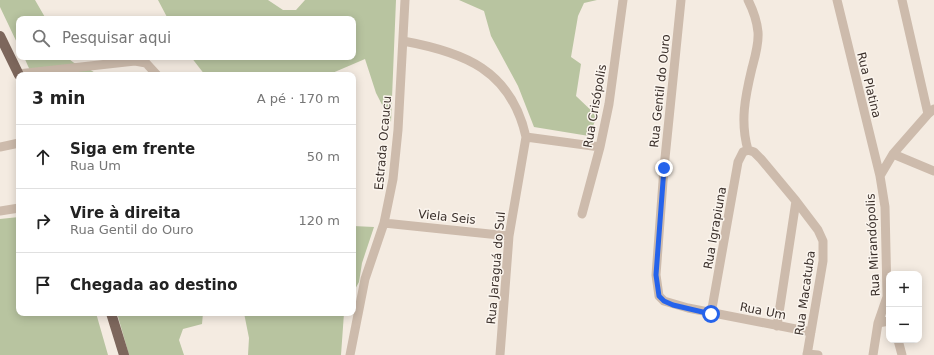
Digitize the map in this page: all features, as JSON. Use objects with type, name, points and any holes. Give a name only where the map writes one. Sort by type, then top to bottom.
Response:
[{"type":"main road","points":[[0,36],[18,72]]},
{"type":"main road","points":[[112,316],[124,355]]},
{"type":"street","name":"Estrada Ocaucu","points":[[350,355],[365,279],[384,223],[393,179],[398,130],[405,0]]},
{"type":"street","name":"Rua Crisópolis","points":[[582,214],[600,147],[609,104],[623,0]]},
{"type":"street","name":"Rua Gentil do Ouro","points":[[664,301],[659,296],[656,275],[664,168],[681,0]]},
{"type":"street","points":[[748,0],[757,23],[759,33],[757,51],[744,113],[744,136],[748,150]]},
{"type":"street","name":"Rua Platina","points":[[837,0],[880,176]]},
{"type":"street","points":[[902,0],[931,111]]},
{"type":"street","points":[[403,41],[452,52],[473,62],[487,72],[504,88],[515,104],[523,121],[526,137],[600,147]]},
{"type":"street","points":[[37,72],[135,61],[146,63],[154,72]]},
{"type":"street","name":"Rua Mirandópolis","points":[[887,271],[885,207],[880,176],[893,154],[931,111]]},
{"type":"street","name":"Rua Jaraguá do Sul","points":[[500,355],[509,236],[526,137]]},
{"type":"street","points":[[0,147],[16,144]]},
{"type":"street","name":"Rua Macatuba","points":[[748,150],[754,152],[761,159],[796,201],[818,230],[823,241],[824,252],[807,354]]},
{"type":"street","name":"Rua Igrapiuna","points":[[711,314],[738,162],[743,152],[748,150]]},
{"type":"street","points":[[893,154],[934,171]]},
{"type":"street","points":[[777,326],[796,201]]},
{"type":"street","points":[[0,211],[16,208]]},
{"type":"street","name":"Viela Seis","points":[[384,223],[509,236]]},
{"type":"street","name":"Rua Um","points":[[664,301],[711,314],[811,332]]},
{"type":"street","name":"Rua Mirandópolis","points":[[873,355],[878,323],[886,305]]},
{"type":"street","points":[[878,323],[886,322]]},
{"type":"street","points":[[899,343],[902,355]]},
{"type":"street","points":[[807,354],[818,355]]},
{"type":"green space","points":[[0,0],[35,0],[44,16],[16,16],[16,41],[0,7]]},
{"type":"green space","points":[[158,0],[268,0],[283,10],[296,10],[305,0],[396,0],[391,122],[376,93],[365,59],[335,72],[203,72],[193,60],[356,60],[356,16],[166,16]]},
{"type":"green space","points":[[459,0],[597,0],[584,3],[578,16],[571,57],[581,64],[576,96],[597,116],[589,136],[534,127],[518,86],[491,36],[484,11]]},
{"type":"green space","points":[[25,60],[71,60],[74,63],[94,72],[31,72]]},
{"type":"green space","points":[[16,217],[16,316],[97,316],[108,355],[0,355],[0,219]]},
{"type":"green space","points":[[356,226],[374,227],[362,263],[359,282],[356,288]]},
{"type":"green space","points":[[118,316],[203,316],[202,324],[183,329],[179,340],[184,355],[129,355]]},
{"type":"green space","points":[[245,316],[344,316],[341,355],[248,355],[249,338]]},
{"type":"route","points":[[664,168],[656,275],[659,296],[664,301],[673,305],[711,314]]}]
